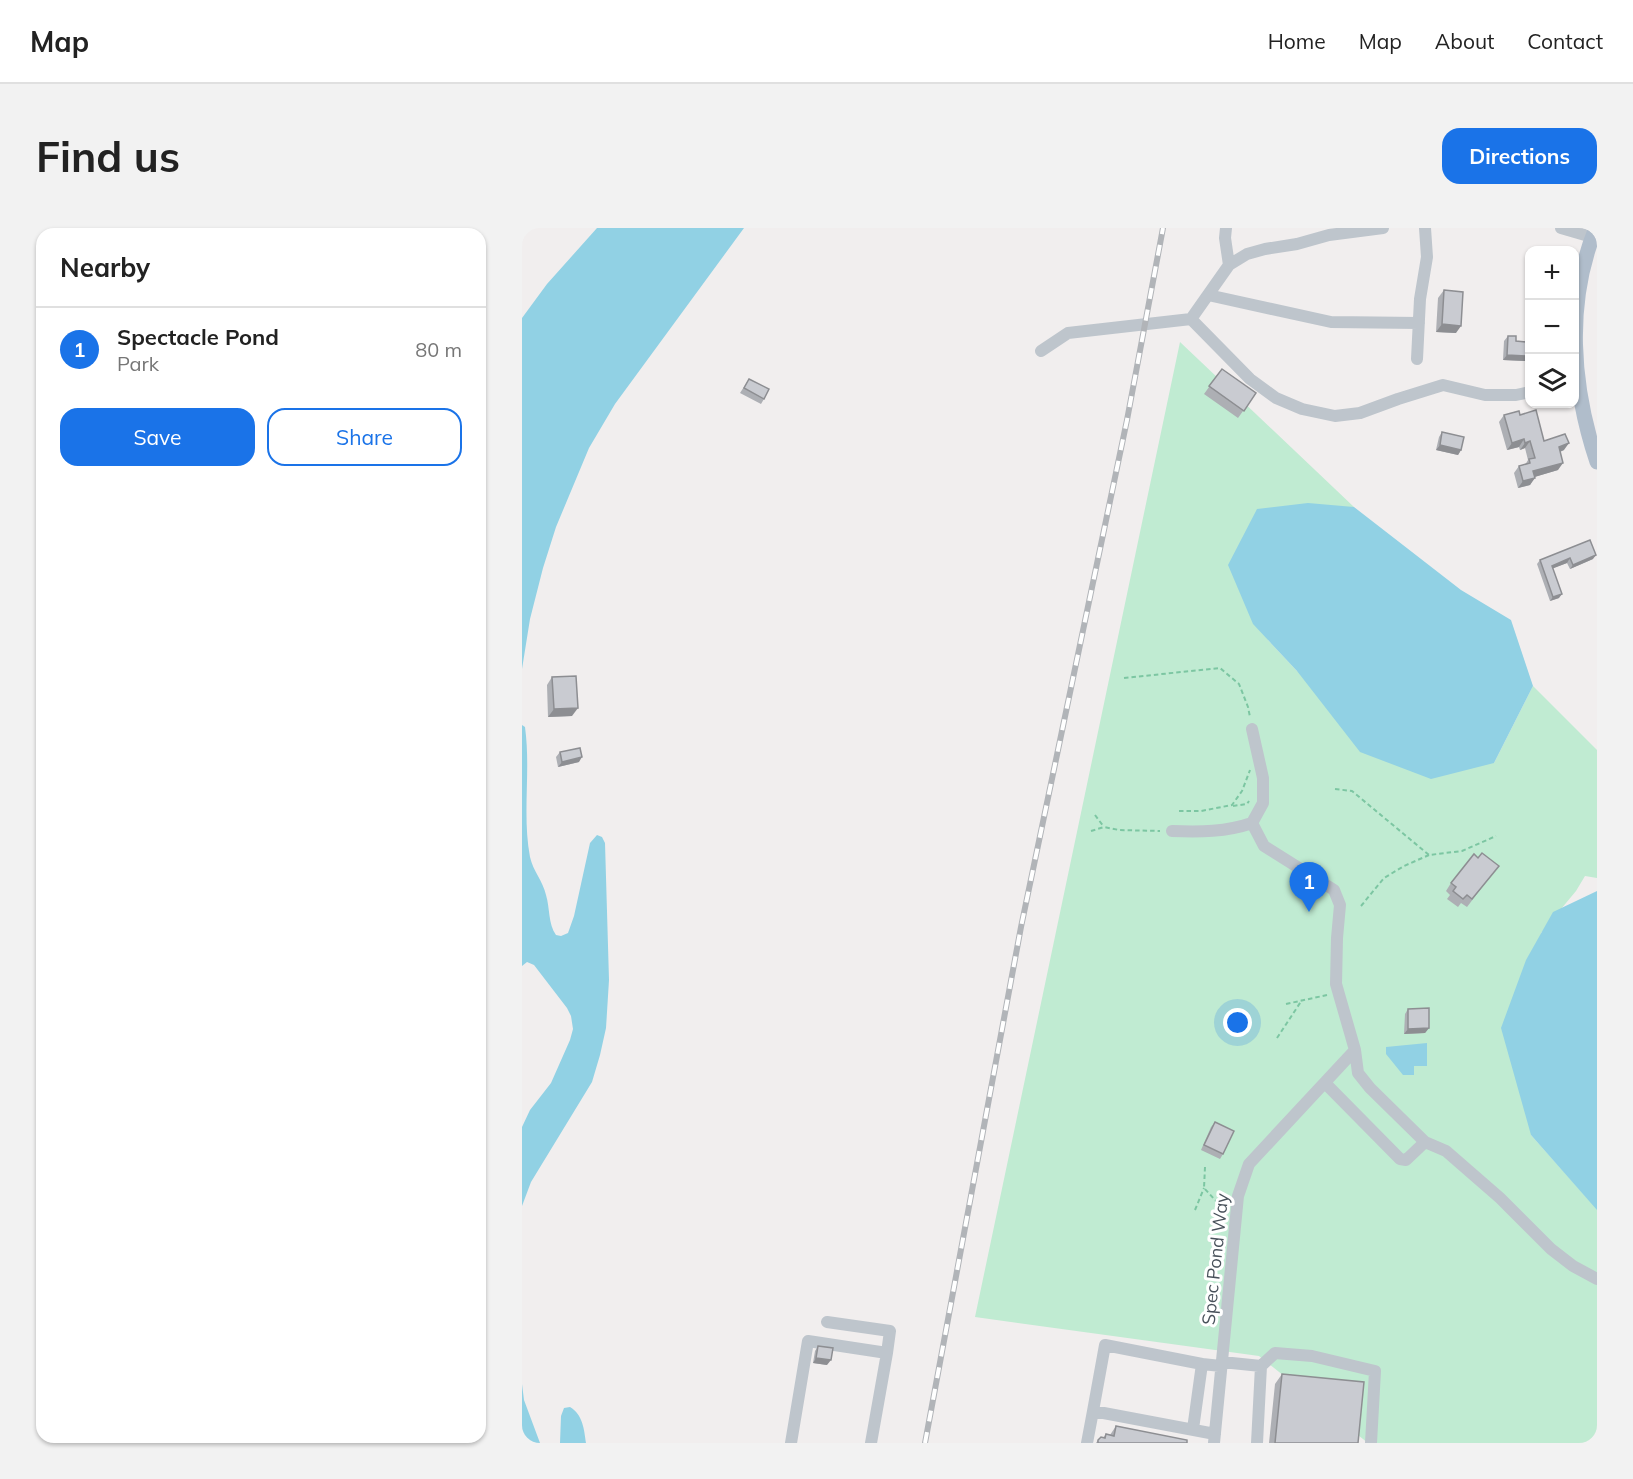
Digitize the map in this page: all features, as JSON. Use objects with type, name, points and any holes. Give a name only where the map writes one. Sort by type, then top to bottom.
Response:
[{"type":"main road","points":[[1575,354],[1575,327],[1581,284],[1594,233]]},
{"type":"main road","points":[[1579,396],[1586,429],[1597,462]]},
{"type":"lane","points":[[1226,228],[1225,238],[1230,265]]},
{"type":"lane","points":[[1041,351],[1068,333],[1191,319],[1230,265],[1247,254],[1329,235],[1383,228]]},
{"type":"lane","points":[[1417,359],[1420,299],[1427,257],[1425,228]]},
{"type":"lane","points":[[1561,228],[1594,233]]},
{"type":"lane","points":[[1208,295],[1331,322],[1419,323]]},
{"type":"lane","points":[[1191,319],[1250,379],[1276,398],[1302,409],[1335,416],[1360,412],[1443,386],[1485,395],[1525,393]]},
{"type":"lane","points":[[1172,831],[1234,829],[1252,823],[1263,803],[1263,795],[1260,761],[1252,729]]},
{"type":"lane","points":[[1252,823],[1264,846],[1334,890],[1340,905],[1336,984],[1355,1050],[1358,1073],[1425,1142],[1446,1151],[1500,1198],[1551,1249],[1573,1266],[1597,1280]]},
{"type":"lane","name":"Spec Pond Way","points":[[1215,1438],[1236,1210],[1238,1196],[1249,1164],[1355,1050]]},
{"type":"lane","points":[[1325,1083],[1400,1159],[1406,1160],[1425,1142]]},
{"type":"lane","points":[[827,1322],[890,1331],[871,1443]]},
{"type":"lane","points":[[791,1443],[808,1341],[887,1353]]},
{"type":"lane","points":[[1087,1443],[1105,1345],[1202,1365],[1261,1366]]},
{"type":"lane","points":[[1257,1443],[1261,1366],[1275,1353],[1312,1356],[1375,1371],[1371,1443]]},
{"type":"lane","points":[[1193,1430],[1202,1365]]},
{"type":"lane","points":[[1093,1412],[1193,1430],[1215,1438]]},
{"type":"path","points":[[1124,678],[1220,668],[1239,684],[1248,707],[1252,729]]},
{"type":"path","points":[[1224,807],[1232,805],[1242,791],[1250,768],[1252,777]]},
{"type":"path","points":[[1335,789],[1352,791],[1429,855]]},
{"type":"path","points":[[1179,812],[1247,804],[1251,799]]},
{"type":"path","points":[[1095,815],[1104,827]]},
{"type":"path","points":[[1091,831],[1104,827],[1119,830],[1172,831]]},
{"type":"path","points":[[1361,906],[1384,879],[1404,866],[1429,855],[1462,851],[1496,836]]},
{"type":"path","points":[[1286,1004],[1338,992]]},
{"type":"path","points":[[1277,1038],[1302,1000]]},
{"type":"path","points":[[1195,1210],[1204,1188],[1206,1167]]},
{"type":"path","points":[[1204,1188],[1216,1201],[1227,1208],[1236,1210]]},
{"type":"green space","points":[[1180,342],[1354,507],[1258,509],[1268,640],[1297,671],[1494,763],[1533,686],[1597,750],[1597,878],[1585,876],[1576,891],[1541,933],[1531,1135],[1597,1207],[1597,1443],[1368,1443],[1259,1356],[975,1317]]},
{"type":"water","points":[[597,228],[744,228],[615,404],[589,448],[556,527],[543,568],[530,619],[522,669],[522,318],[547,284]]},
{"type":"water","points":[[1308,503],[1354,507],[1461,590],[1511,620],[1533,686],[1494,763],[1431,779],[1360,752],[1297,671],[1253,624],[1228,565],[1257,509]]},
{"type":"water","points":[[522,725],[525,727],[527,743],[527,825],[530,857],[545,890],[556,935],[561,936],[568,933],[590,843],[597,835],[602,837],[605,843],[609,980],[606,1028],[592,1082],[531,1182],[522,1206],[522,1127],[530,1110],[551,1083],[573,1029],[567,1008],[534,965],[527,962],[522,966]]},
{"type":"water","points":[[1597,891],[1597,1210],[1531,1135],[1501,1028],[1526,960],[1553,912]]},
{"type":"water","points":[[1427,1043],[1427,1066],[1414,1066],[1414,1075],[1403,1075],[1386,1054],[1386,1047]]},
{"type":"water","points":[[522,1384],[524,1400],[540,1443],[522,1443]]},
{"type":"water","points":[[570,1407],[580,1418],[586,1443],[560,1443],[561,1416],[564,1408]]},
{"type":"building","points":[[1444,290],[1463,292],[1461,326],[1442,324]]},
{"type":"building","points":[[1508,336],[1516,336],[1516,341],[1525,342],[1525,356],[1507,355]]},
{"type":"building","points":[[1222,369],[1256,393],[1244,411],[1209,386]]},
{"type":"building","points":[[749,379],[769,389],[764,399],[744,388]]},
{"type":"building","points":[[1536,410],[1544,441],[1565,434],[1569,443],[1559,447],[1563,463],[1533,471],[1535,478],[1523,481],[1519,466],[1530,463],[1529,459],[1535,458],[1530,441],[1525,443],[1524,439],[1512,443],[1504,415],[1519,411],[1520,415]]},
{"type":"building","points":[[1442,432],[1464,437],[1461,450],[1440,445]]},
{"type":"building","points":[[1590,540],[1596,555],[1573,565],[1570,558],[1552,566],[1562,594],[1553,597],[1540,560]]},
{"type":"building","points":[[576,676],[578,708],[554,709],[552,677]]},
{"type":"building","points":[[580,748],[582,757],[562,762],[560,752]]},
{"type":"building","points":[[1482,853],[1499,866],[1472,899],[1467,895],[1463,899],[1453,891],[1456,887],[1451,883],[1474,854],[1478,858]]},
{"type":"building","points":[[1429,1008],[1429,1028],[1408,1029],[1408,1009]]},
{"type":"building","points":[[1215,1122],[1234,1131],[1223,1154],[1204,1145]]},
{"type":"building","points":[[818,1346],[833,1348],[831,1360],[816,1358]]},
{"type":"building","points":[[1282,1374],[1364,1382],[1358,1443],[1275,1443]]},
{"type":"building","points":[[1116,1426],[1187,1440],[1187,1443],[1098,1443],[1098,1440],[1101,1437],[1105,1438],[1106,1434],[1114,1436]]},
{"type":"railway","points":[[925,1443],[1021,927],[1127,420],[1163,228]]},
{"type":"place","name":"Spectacle Pond","points":[[1309,912]]}]
